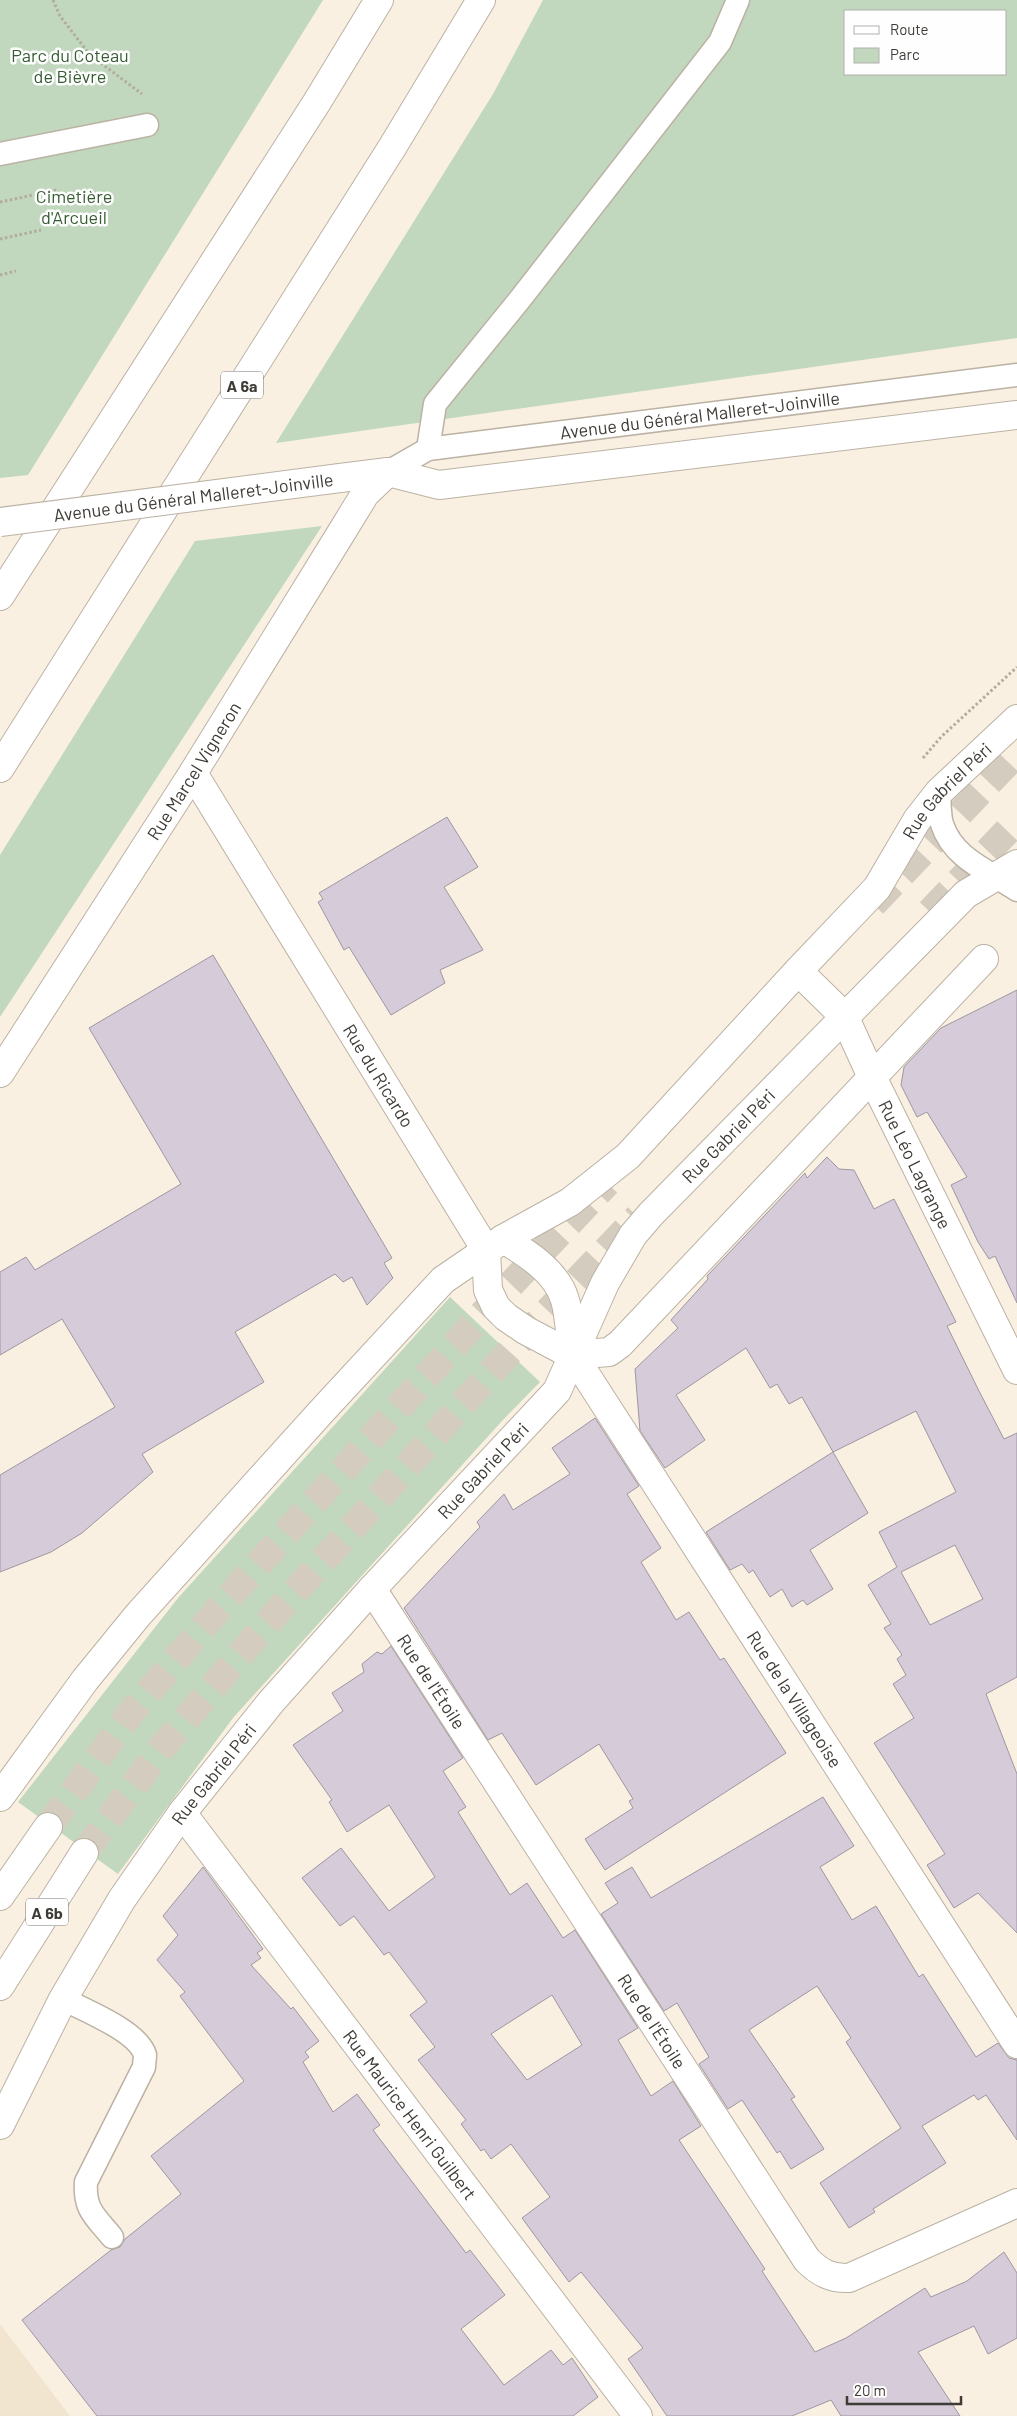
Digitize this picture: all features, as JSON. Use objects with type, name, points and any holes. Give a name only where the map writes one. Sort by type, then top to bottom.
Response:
[{"type":"main road","points":[[0,596],[317,102],[379,0]]},
{"type":"main road","name":"A 6a","points":[[0,768],[393,146],[481,0]]},
{"type":"main road","name":"Avenue du Général Malleret-Joinville","points":[[0,522],[388,472],[439,485],[1017,416]]},
{"type":"main road","name":"Rue Marcel Vigneron","points":[[0,1072],[193,773],[365,494],[388,472]]},
{"type":"main road","name":"Rue Gabriel Péri","points":[[0,1797],[85,1680],[145,1607],[313,1420],[443,1280],[494,1244],[570,1202],[628,1156],[798,971],[878,888],[917,820],[939,792],[1017,719]]},
{"type":"main road","name":"Rue du Ricardo","points":[[193,773],[494,1244],[488,1290],[496,1307],[506,1317],[525,1330],[572,1355]]},
{"type":"main road","name":"Rue Gabriel Péri","points":[[0,2125],[63,1998],[122,1899],[182,1813],[271,1702],[372,1589],[557,1390],[605,1283],[633,1235],[656,1208],[966,894],[1010,876]]},
{"type":"main road","points":[[494,1244],[529,1254],[560,1289],[565,1300],[572,1355],[609,1352],[620,1344],[984,959]]},
{"type":"main road","name":"Rue Léo Lagrange","points":[[798,971],[844,1016],[872,1077],[1017,1370]]},
{"type":"main road","name":"Rue de la Villageoise","points":[[572,1355],[1017,2044]]},
{"type":"main road","name":"Rue de l'Étoile","points":[[372,1589],[807,2260],[816,2269],[838,2279],[849,2278],[1017,2203]]},
{"type":"main road","name":"Rue Maurice Henri Guilbert","points":[[182,1813],[638,2416]]},
{"type":"main road","name":"A 6b","points":[[0,1896],[48,1827]]},
{"type":"main road","name":"A 6b","points":[[0,1986],[84,1853]]},
{"type":"lane","points":[[428,449],[435,404],[527,290],[720,42],[738,0]]},
{"type":"lane","points":[[0,154],[147,126]]},
{"type":"lane","name":"Avenue du Général Malleret-Joinville","points":[[388,472],[428,449],[1017,375]]},
{"type":"lane","points":[[939,792],[942,823],[950,840],[965,858],[1010,876]]},
{"type":"lane","points":[[63,1998],[124,2031],[138,2043],[145,2056],[144,2067],[86,2182],[85,2198],[90,2209],[112,2237]]},
{"type":"path","points":[[54,0],[60,16],[90,55],[106,69],[137,88],[154,108],[158,123],[147,126]]},
{"type":"path","points":[[0,202],[57,190]]},
{"type":"path","points":[[0,239],[41,230]]},
{"type":"path","points":[[0,275],[16,271]]},
{"type":"path","points":[[918,764],[942,737],[1017,667]]},
{"type":"shaded area","points":[[0,2324],[70,2416],[0,2416]]},
{"type":"green space","points":[[0,0],[323,0],[28,475],[0,478]]},
{"type":"green space","points":[[543,0],[1017,0],[1017,338],[276,443],[493,94]]},
{"type":"green space","points":[[322,526],[0,1017],[0,855],[195,541]]},
{"type":"green space","points":[[450,1297],[540,1382],[501,1422],[233,1718],[118,1874],[18,1802],[178,1598]]},
{"type":"building","points":[[447,817],[478,867],[444,887],[483,950],[440,970],[445,983],[391,1015],[349,947],[344,950],[318,902],[323,899],[319,893]]},
{"type":"building","points":[[213,955],[392,1258],[384,1263],[393,1278],[367,1305],[352,1277],[343,1282],[335,1274],[235,1332],[264,1382],[142,1454],[153,1472],[82,1533],[51,1552],[0,1572],[0,1475],[115,1407],[62,1319],[0,1355],[0,1272],[26,1257],[35,1270],[181,1184],[89,1028]]},
{"type":"building","points":[[1017,990],[1017,1303],[995,1256],[989,1259],[978,1242],[951,1185],[967,1177],[927,1112],[917,1117],[901,1085],[904,1067],[941,1028]]},
{"type":"building","points":[[827,1157],[839,1169],[854,1170],[874,1209],[894,1199],[956,1322],[947,1326],[1004,1439],[1017,1433],[1017,1677],[986,1694],[1017,1774],[1017,1933],[978,1893],[954,1908],[927,1865],[945,1854],[874,1743],[914,1718],[893,1684],[906,1675],[897,1659],[902,1655],[884,1628],[891,1624],[868,1585],[897,1567],[879,1532],[956,1492],[916,1411],[833,1452],[802,1397],[789,1404],[777,1384],[770,1388],[746,1348],[676,1395],[705,1440],[665,1468],[640,1431],[635,1369],[678,1328],[671,1320],[708,1279],[707,1276],[805,1173],[807,1178]],"holes":[[[955,1545],[983,1599],[930,1625],[901,1572]]]},
{"type":"building","points":[[595,1418],[639,1486],[627,1494],[661,1548],[641,1562],[676,1620],[689,1612],[720,1660],[724,1658],[786,1753],[605,1870],[585,1839],[633,1808],[629,1801],[633,1799],[599,1744],[536,1785],[502,1733],[488,1740],[404,1608],[480,1527],[477,1522],[504,1494],[513,1510],[570,1474],[552,1448]]},
{"type":"building","points":[[833,1452],[868,1513],[810,1550],[833,1589],[807,1605],[803,1600],[792,1607],[782,1589],[770,1597],[753,1570],[749,1573],[742,1564],[730,1570],[706,1532]]},
{"type":"building","points":[[391,1646],[463,1758],[443,1771],[466,1807],[458,1812],[510,1895],[527,1883],[563,1938],[575,1930],[638,2028],[618,2040],[651,2096],[673,2081],[701,2126],[679,2140],[765,2269],[762,2271],[815,2352],[846,2338],[925,2288],[931,2297],[967,2281],[1004,2252],[1017,2273],[1017,2338],[988,2354],[974,2326],[918,2352],[960,2416],[841,2416],[831,2400],[792,2416],[667,2416],[628,2359],[643,2348],[581,2272],[569,2282],[522,2218],[550,2197],[511,2144],[491,2159],[484,2149],[481,2151],[461,2124],[466,2120],[418,2060],[435,2047],[410,2015],[427,2002],[389,1952],[384,1955],[354,1916],[340,1926],[302,1878],[341,1848],[389,1911],[435,1877],[389,1805],[347,1832],[329,1802],[332,1800],[293,1745],[343,1711],[332,1693],[364,1672],[362,1664],[377,1652],[382,1654]],"holes":[[[552,1995],[582,2045],[527,2080],[491,2034]]]},
{"type":"building","points":[[823,1797],[854,1846],[820,1867],[852,1920],[876,1906],[919,1977],[923,1974],[976,2057],[998,2043],[1009,2058],[1017,2060],[1017,2140],[986,2095],[978,2100],[974,2095],[922,2126],[946,2163],[873,2209],[875,2212],[849,2228],[820,2183],[901,2128],[846,2042],[851,2038],[817,1986],[749,2030],[795,2097],[791,2099],[824,2149],[791,2169],[780,2151],[777,2153],[742,2100],[728,2109],[699,2064],[709,2057],[677,2003],[664,2011],[601,1914],[618,1903],[605,1883],[632,1867],[651,1898]]},
{"type":"building","points":[[203,1867],[263,1949],[257,1953],[261,1958],[251,1965],[291,2009],[293,2007],[319,2041],[305,2052],[309,2057],[303,2062],[333,2112],[357,2094],[380,2125],[373,2130],[466,2253],[470,2250],[505,2295],[461,2329],[504,2385],[551,2350],[563,2365],[572,2358],[598,2397],[573,2416],[97,2416],[22,2320],[111,2250],[120,2247],[125,2239],[181,2194],[151,2156],[244,2081],[180,1996],[185,1992],[157,1960],[178,1935],[163,1916]]},
{"type":"tunnel","points":[[873,904],[1017,753]]},
{"type":"tunnel","points":[[930,912],[1017,821]]},
{"type":"tunnel","points":[[48,1827],[126,1719],[220,1607],[478,1319],[607,1183]]},
{"type":"tunnel","points":[[84,1853],[160,1750],[255,1637],[510,1351],[638,1217]]},
{"type":"park label","name":"Parc du Coteau de Bièvre","points":[[70,65]]},
{"type":"park label","name":"Cimetière d'Arcueil","points":[[74,206]]}]
